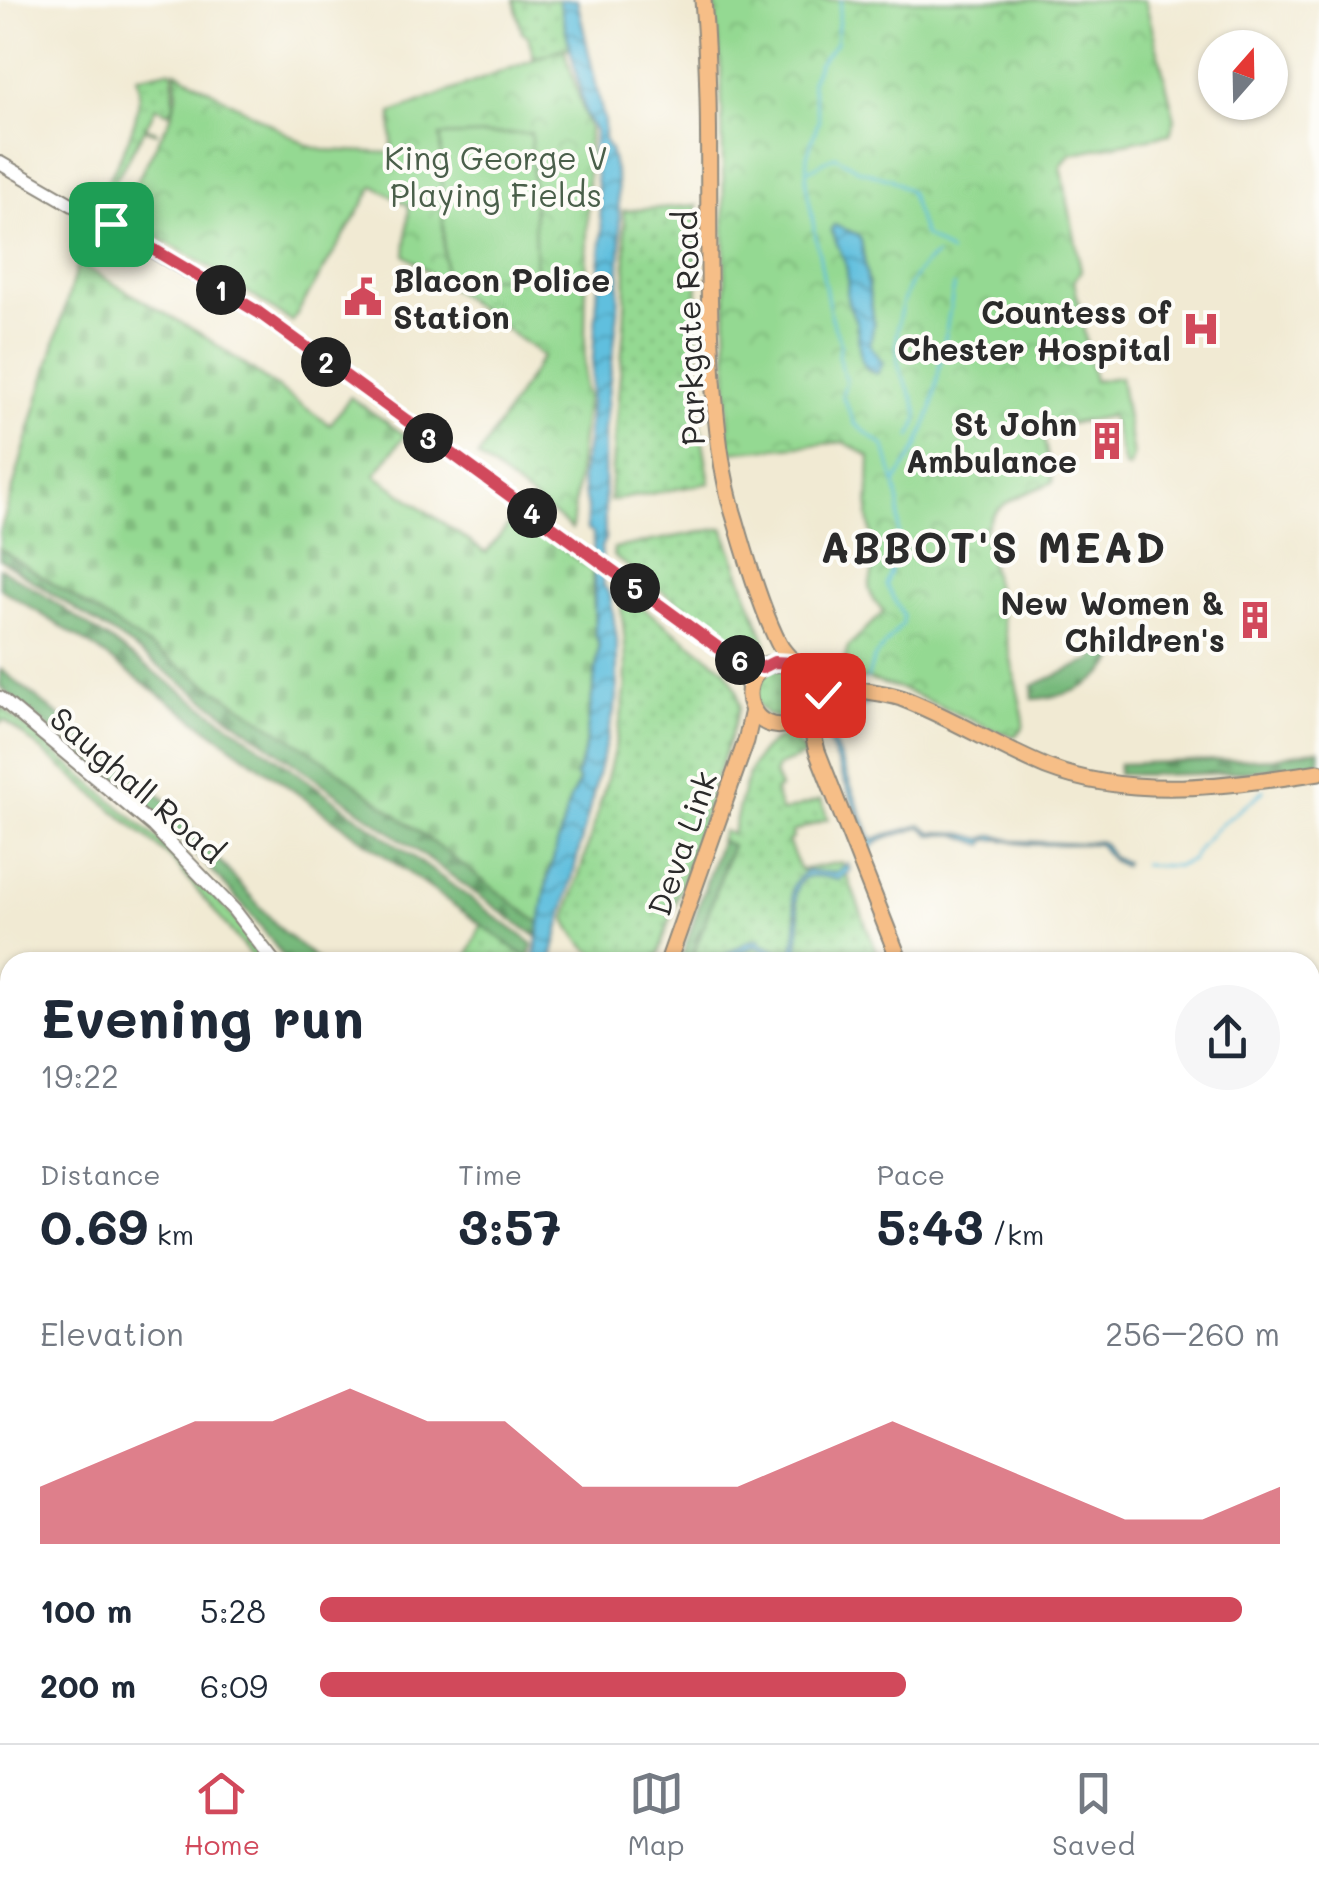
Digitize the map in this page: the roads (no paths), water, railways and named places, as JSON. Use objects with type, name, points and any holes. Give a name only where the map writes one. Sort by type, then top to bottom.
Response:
[{"type":"main road","name":"Parkgate Road","points":[[703,0],[710,78],[709,323],[723,477],[780,645],[799,668]]},
{"type":"main road","points":[[780,645],[748,688],[752,710],[758,717],[782,724],[817,751]]},
{"type":"main road","points":[[768,665],[799,668],[857,689],[898,697],[1049,768],[1096,780],[1184,786],[1319,772]]},
{"type":"main road","points":[[799,668],[810,681],[809,704],[817,751],[896,952]]},
{"type":"main road","points":[[782,724],[809,704],[857,689]]},
{"type":"main road","name":"Deva Link","points":[[672,952],[746,741],[752,710]]},
{"type":"main road","name":"Deva Link","points":[[746,741],[782,724]]},
{"type":"street","points":[[0,162],[258,312],[731,657],[768,665]]},
{"type":"street","points":[[731,657],[748,688]]},
{"type":"street","name":"Saughall Road","points":[[0,698],[154,826],[234,910],[266,952]]},
{"type":"water","points":[[559,0],[577,0],[604,121],[604,139],[617,180],[621,242],[618,312],[604,430],[605,539],[601,547],[604,586],[610,594],[617,639],[617,699],[554,952],[536,952],[547,881],[570,799],[579,782],[576,776],[584,753],[599,647],[595,631],[593,534],[587,530],[581,479],[602,230],[593,152],[595,132],[586,116]]},
{"type":"water","points":[[834,225],[857,234],[861,240],[874,322],[870,345],[883,363],[877,374],[861,358],[848,300],[846,266],[831,229]]},
{"type":"water","points":[[863,702],[869,704],[829,730],[872,840],[921,825],[932,832],[961,833],[982,839],[994,835],[1013,841],[1074,844],[1026,844],[992,839],[984,845],[956,834],[931,835],[921,826],[880,841],[866,855],[863,847],[867,838],[824,730]]},
{"type":"water","points":[[1103,843],[1113,858],[1125,862],[1124,866],[1111,860],[1099,844],[1080,844]]},
{"type":"water","points":[[848,863],[850,871],[839,880],[811,876],[800,882],[796,897],[800,921],[798,952],[787,952],[792,951],[795,938],[795,883],[806,871],[837,873]]},
{"type":"water","points":[[760,939],[760,943],[780,952],[766,952],[755,946],[730,952],[749,941]]},
{"type":"waterway","points":[[841,0],[836,43],[819,63],[811,81],[819,119],[807,156],[806,184],[831,318],[841,343],[838,355],[846,381],[842,395],[855,424],[885,447],[899,506],[898,549],[886,585],[903,615],[903,623],[874,658],[867,679]]},
{"type":"waterway","points":[[809,170],[835,156],[859,170],[891,179],[909,191],[924,235],[950,253]]},
{"type":"waterway","points":[[911,437],[918,414],[898,362],[899,317],[915,276],[936,255]]},
{"type":"waterway","points":[[895,483],[918,446],[932,409],[954,286]]},
{"type":"waterway","points":[[1143,865],[1177,866],[1192,860],[1215,830],[1264,790]]},
{"type":"place","name":"Blacon Police Station","points":[[363,297]]},
{"type":"place","name":"Countess of Chester Hospital","points":[[1201,329]]},
{"type":"place","name":"St John Ambulance","points":[[1107,441]]},
{"type":"place","name":"New Women & Children's","points":[[1255,620]]},
{"type":"district","name":"ABBOT'S MEAD","points":[[994,546]]},
{"type":"park label","name":"King George V Playing Fields","points":[[496,176]]}]
